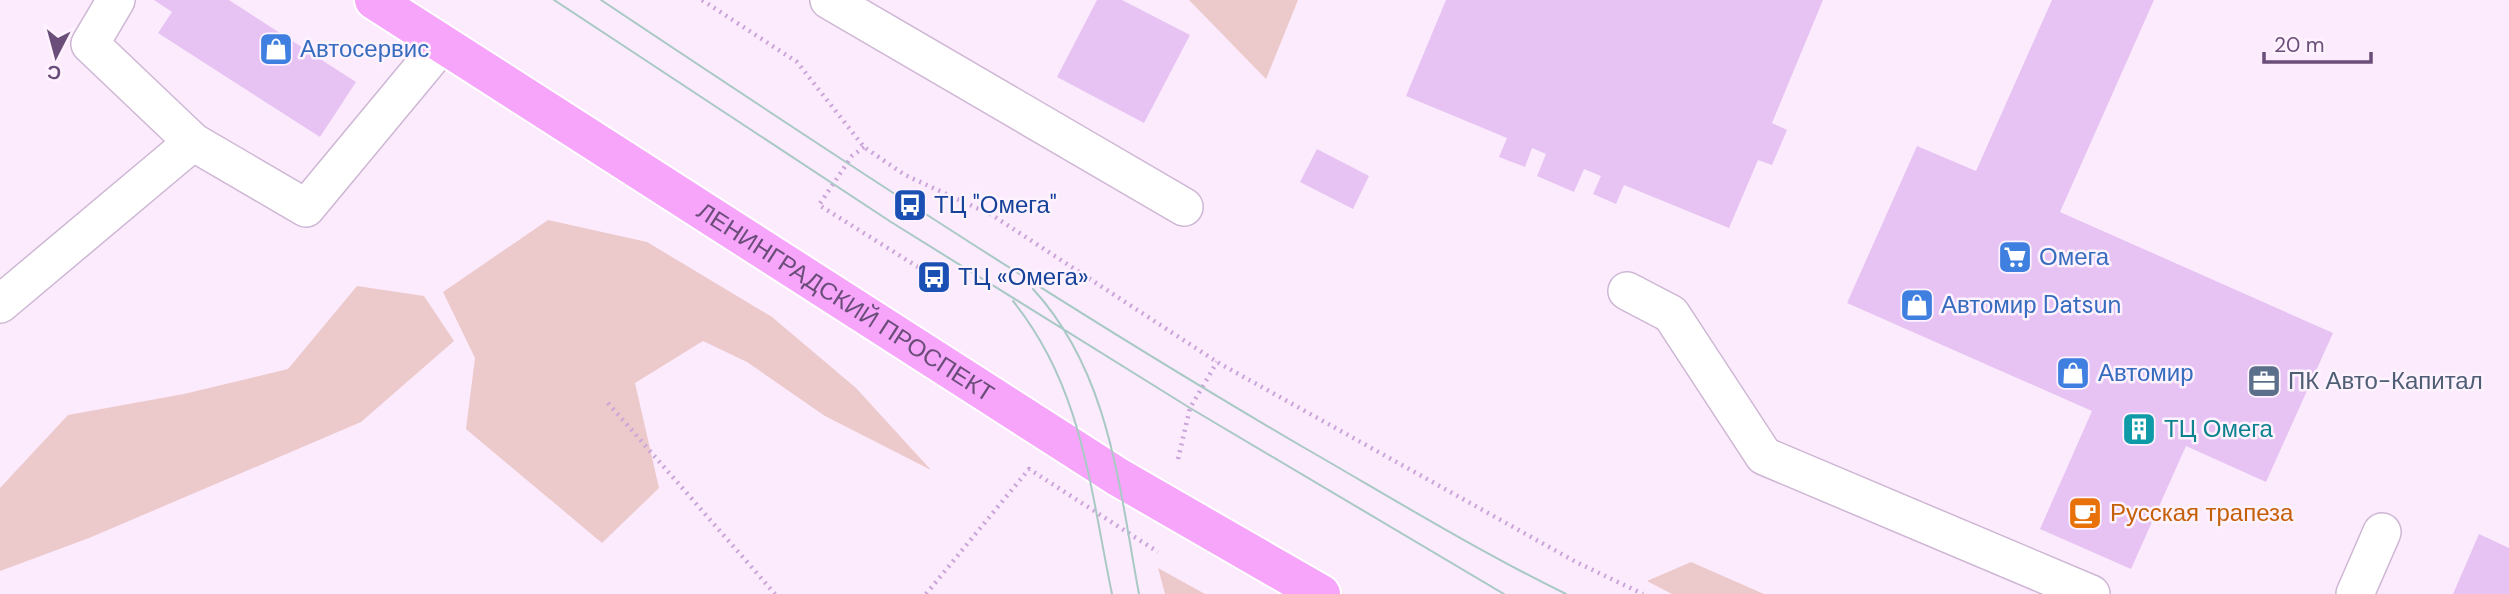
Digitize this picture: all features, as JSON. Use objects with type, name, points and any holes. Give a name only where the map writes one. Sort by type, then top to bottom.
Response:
[{"type":"main road","name":"ЛЕНИНГРАДСКИЙ ПРОСПЕКТ","points":[[374,0],[1118,477],[1321,594]]},
{"type":"lane","points":[[116,0],[90,44],[193,142],[306,208],[442,44]]},
{"type":"lane","points":[[829,0],[1184,207]]},
{"type":"lane","points":[[0,304],[193,142]]},
{"type":"lane","points":[[1627,291],[1671,314],[1764,456],[2091,594]]},
{"type":"lane","points":[[2356,594],[2382,532]]},
{"type":"path","points":[[702,0],[797,62],[864,147],[905,175],[992,215],[1217,362],[1576,562],[1643,594]]},
{"type":"path","points":[[864,147],[852,156],[819,205],[934,277]]},
{"type":"path","points":[[1178,459],[1190,408],[1217,362]]},
{"type":"path","points":[[608,403],[775,594]]},
{"type":"path","points":[[926,594],[1029,469],[1158,552]]},
{"type":"shaded area","points":[[1189,0],[1298,0],[1266,79]]},
{"type":"shaded area","points":[[548,220],[647,242],[772,317],[856,388],[931,470],[825,416],[747,362],[703,341],[635,383],[659,488],[602,543],[466,429],[475,358],[443,292]]},
{"type":"shaded area","points":[[357,286],[424,296],[454,341],[361,422],[89,538],[0,571],[0,488],[68,415],[184,394],[288,369]]},
{"type":"shaded area","points":[[1691,562],[1764,594],[1672,594],[1647,581]]},
{"type":"shaded area","points":[[1158,568],[1205,594],[1165,594]]},
{"type":"building","points":[[154,0],[229,0],[356,82],[320,137],[158,33],[172,12]]},
{"type":"building","points":[[1097,0],[1122,0],[1190,35],[1144,123],[1057,77]]},
{"type":"building","points":[[1446,0],[1823,0],[1772,123],[1787,130],[1772,165],[1758,160],[1729,228],[1624,185],[1616,204],[1593,194],[1601,176],[1584,169],[1574,192],[1537,176],[1546,154],[1532,148],[1525,167],[1499,157],[1507,138],[1406,96]]},
{"type":"building","name":"Омега","points":[[2052,0],[2154,0],[2060,212],[2333,333],[2266,482],[2186,446],[2131,569],[2040,529],[2092,411],[1847,303],[1917,146],[1976,171]]},
{"type":"building","points":[[1317,149],[1369,176],[1353,209],[1300,182]]},
{"type":"building","points":[[2479,534],[2509,548],[2509,594],[2453,594]]},
{"type":"tram line","points":[[554,0],[891,222],[1190,408],[1504,594]]},
{"type":"tram line","points":[[601,0],[861,172],[1125,340],[1433,523],[1566,594]]},
{"type":"tram line","points":[[1033,289],[1059,322],[1079,357],[1095,394],[1117,473],[1139,594]]},
{"type":"tram line","points":[[1013,301],[1036,334],[1055,369],[1069,404],[1089,478],[1112,594]]},
{"type":"place","name":"Автосервис","points":[[276,49]]},
{"type":"place","name":"ТЦ \"Омега\"","points":[[910,205]]},
{"type":"place","name":"Омега","points":[[2015,257]]},
{"type":"place","name":"ТЦ «Омега»","points":[[934,277]]},
{"type":"place","name":"Автомир Datsun","points":[[1917,305]]},
{"type":"place","name":"Автомир","points":[[2073,373]]},
{"type":"place","name":"ПК Авто-Капитал","points":[[2264,381]]},
{"type":"place","name":"ТЦ Омега","points":[[2139,429]]},
{"type":"place","name":"Русская трапеза","points":[[2085,513]]}]
